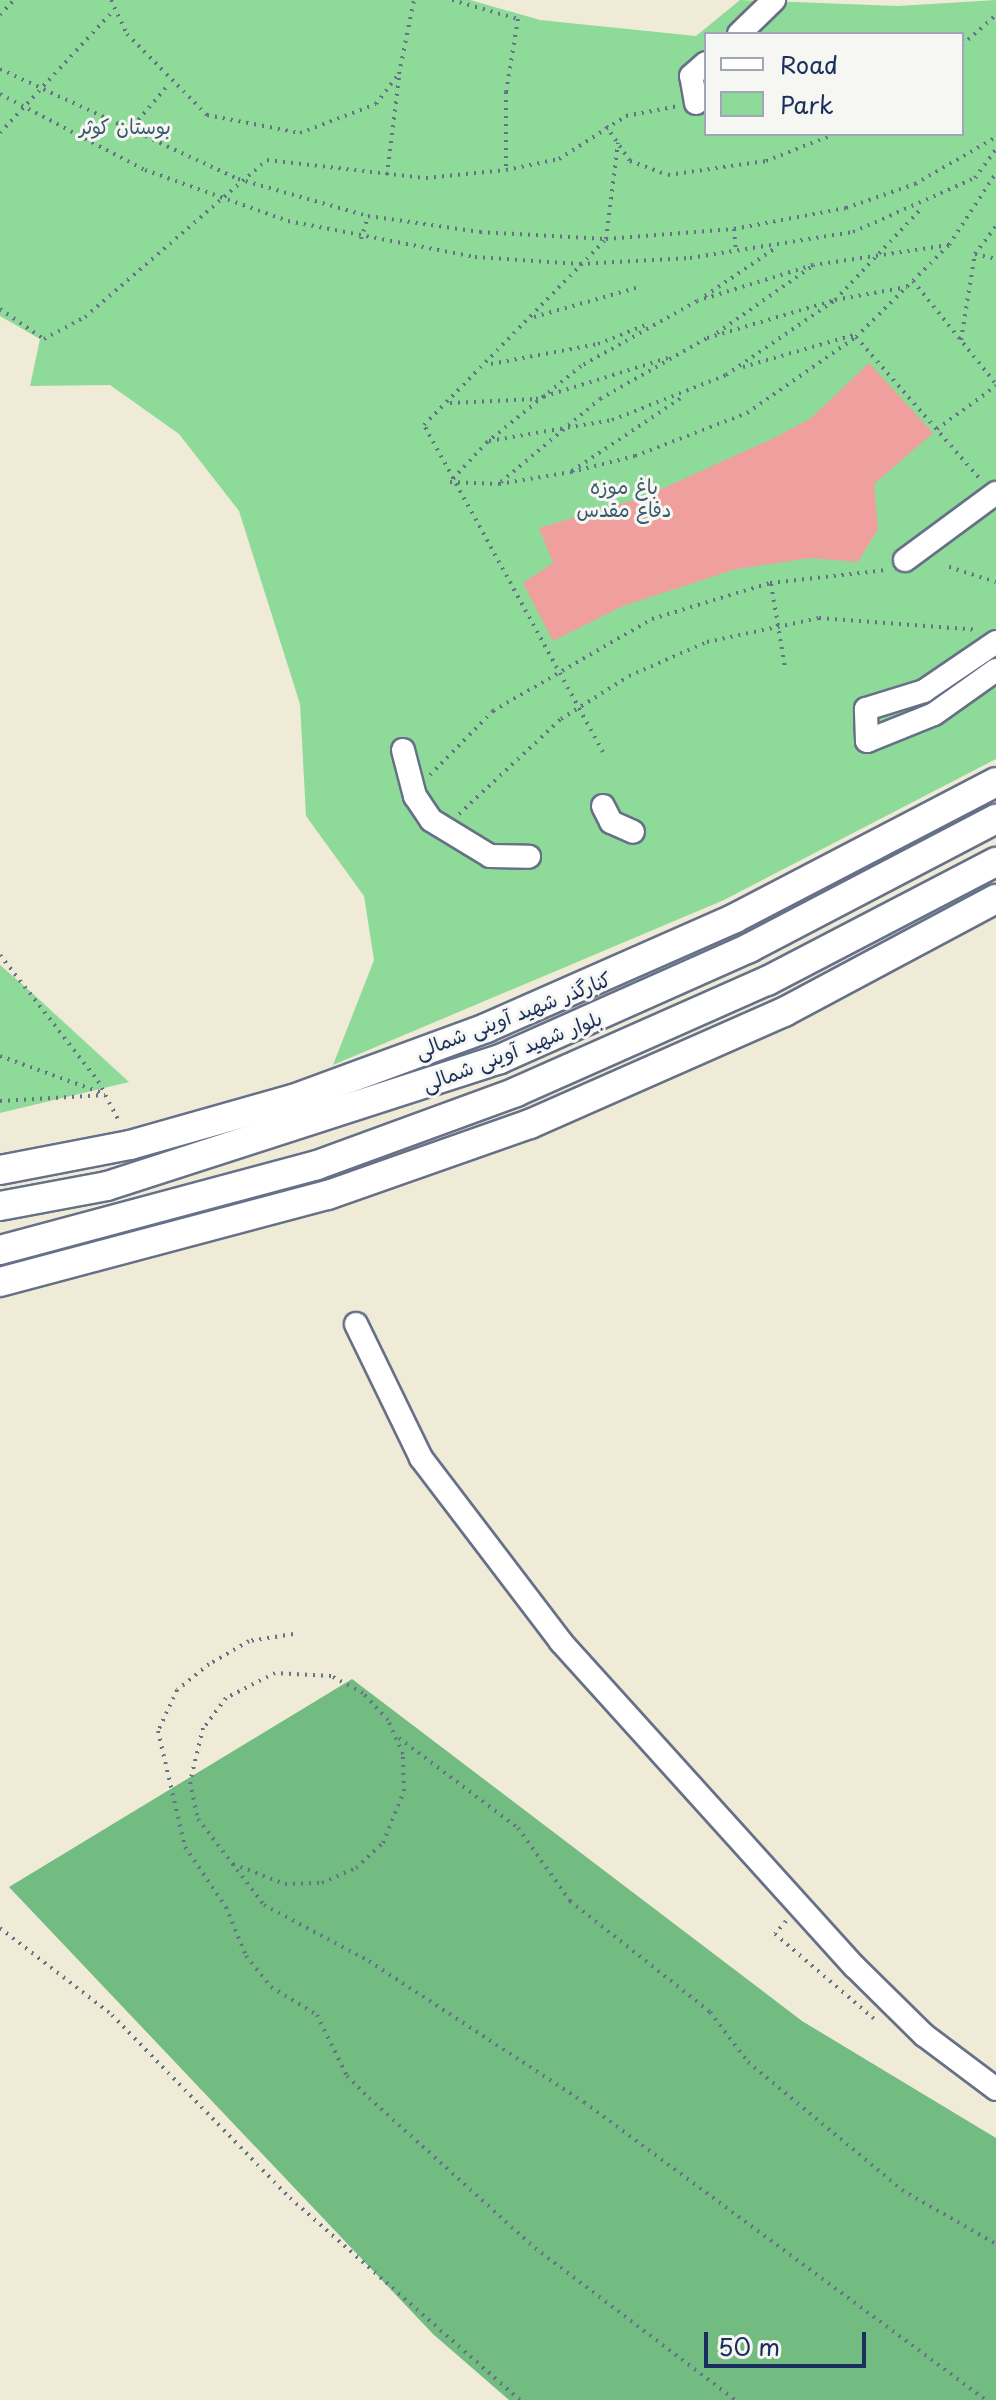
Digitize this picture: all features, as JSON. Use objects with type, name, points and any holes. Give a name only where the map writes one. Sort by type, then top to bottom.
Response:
[{"type":"main road","name":"کنارگذر شهید آوینی شمالی","points":[[0,1170],[130,1145],[293,1099],[614,976],[996,782]]},
{"type":"main road","name":"بلوار شهید آوینی شمالی","points":[[0,1206],[153,1173],[500,1059],[749,948],[996,819]]},
{"type":"main road","name":"بلوار شهید آوینی شمالی","points":[[0,1250],[317,1165],[516,1092],[767,981],[996,862]]},
{"type":"main road","points":[[0,1282],[328,1195],[530,1124],[784,1012],[996,899]]},
{"type":"lane","points":[[741,32],[774,0]]},
{"type":"lane","points":[[696,103],[691,76],[704,65]]},
{"type":"lane","points":[[905,560],[995,494]]},
{"type":"lane","points":[[989,637],[924,691],[866,709],[867,741],[934,714],[996,670]]},
{"type":"lane","points":[[403,750],[415,796],[444,831],[490,856],[529,857]]},
{"type":"lane","points":[[603,806],[611,822],[633,832]]},
{"type":"lane","points":[[356,1324],[421,1458],[561,1642],[854,1966],[924,2035],[996,2089]]},
{"type":"path","points":[[0,15],[14,0]]},
{"type":"path","points":[[111,0],[112,12],[169,84],[207,115],[300,133],[376,104],[399,74]]},
{"type":"path","points":[[387,176],[399,74],[414,0]]},
{"type":"path","points":[[452,0],[518,19],[506,92],[506,170]]},
{"type":"path","points":[[0,133],[112,12]]},
{"type":"path","points":[[964,43],[996,15]]},
{"type":"path","points":[[989,22],[996,29]]},
{"type":"path","points":[[0,69],[128,132],[238,179],[368,216],[606,239],[734,229],[846,208],[915,184],[996,137]]},
{"type":"path","points":[[128,132],[169,84]]},
{"type":"path","points":[[0,94],[145,170],[225,200],[361,239],[580,264],[736,253],[853,232],[924,206],[975,178],[996,149]]},
{"type":"path","points":[[0,309],[44,339],[85,317],[225,200],[238,179],[267,160],[387,176],[506,170],[559,159],[606,126],[696,103]]},
{"type":"path","points":[[606,126],[630,161],[668,175],[766,161],[830,136]]},
{"type":"path","points":[[603,752],[450,482],[424,425],[450,403],[606,239],[618,143]]},
{"type":"path","points":[[450,482],[499,484],[571,472],[635,456],[747,413],[858,335],[949,245],[996,173]]},
{"type":"path","points":[[571,472],[700,388],[737,368],[835,300],[887,251],[924,206]]},
{"type":"path","points":[[361,239],[368,216]]},
{"type":"path","points":[[961,340],[975,254],[996,226]]},
{"type":"path","points":[[734,229],[736,253]]},
{"type":"path","points":[[488,364],[598,344],[697,302],[813,265],[887,251],[949,245]]},
{"type":"path","points":[[697,302],[776,248]]},
{"type":"path","points":[[975,254],[996,259]]},
{"type":"path","points":[[499,484],[552,434],[707,338],[813,265]]},
{"type":"path","points":[[913,281],[996,385],[937,429]]},
{"type":"path","points":[[707,338],[835,300],[907,287]]},
{"type":"path","points":[[532,317],[636,288]]},
{"type":"path","points":[[450,482],[487,442],[536,399],[661,319]]},
{"type":"path","points":[[737,368],[858,335]]},
{"type":"path","points":[[858,335],[995,494]]},
{"type":"path","points":[[450,403],[536,399],[682,353]]},
{"type":"path","points":[[487,442],[552,434],[700,388]]},
{"type":"path","points":[[415,796],[493,711],[652,619],[770,583],[901,570],[905,560]]},
{"type":"path","points":[[949,567],[996,582]]},
{"type":"path","points":[[770,583],[785,668]]},
{"type":"path","points":[[444,831],[577,708],[669,657],[778,625],[857,617],[989,637]]},
{"type":"path","points":[[0,955],[107,1095],[130,1145]]},
{"type":"path","points":[[0,1056],[107,1095]]},
{"type":"path","points":[[0,1101],[107,1095]]},
{"type":"path","points":[[293,1634],[249,1641],[209,1664],[177,1690],[158,1731],[185,1847],[226,1907],[246,1956],[271,1987],[317,2015],[347,2076],[380,2108],[535,2248],[735,2400]]},
{"type":"path","points":[[986,2400],[584,2102],[369,1961],[264,1905],[207,1836],[190,1782],[203,1728],[226,1698],[275,1673],[331,1676],[377,1706],[397,1737],[518,1828],[570,1901],[710,2012],[748,2062],[902,2190],[996,2244]]},
{"type":"path","points":[[233,1864],[266,1880],[303,1885],[363,1862],[400,1810],[405,1773],[397,1737]]},
{"type":"path","points":[[0,1928],[112,2015],[290,2198],[520,2400]]},
{"type":"green space","name":"باغ موزه دفاع مقدس","points":[[0,0],[470,0],[540,20],[696,36],[740,0],[898,6],[996,0],[996,759],[724,900],[333,1065],[374,960],[364,896],[306,816],[300,704],[239,511],[179,434],[110,385],[30,386],[40,339],[0,316]]},
{"type":"green space","points":[[0,965],[31,992],[129,1082],[0,1113]]},
{"type":"green space","points":[[352,1679],[802,2021],[996,2138],[996,2400],[509,2400],[433,2334],[9,1887]]},
{"type":"building","points":[[869,363],[933,433],[874,484],[878,529],[858,562],[811,558],[736,569],[623,606],[553,641],[523,583],[553,563],[539,528],[644,497],[774,438],[810,419]]},
{"type":"park label","name":"بوستان کوثر","points":[[125,126]]}]
